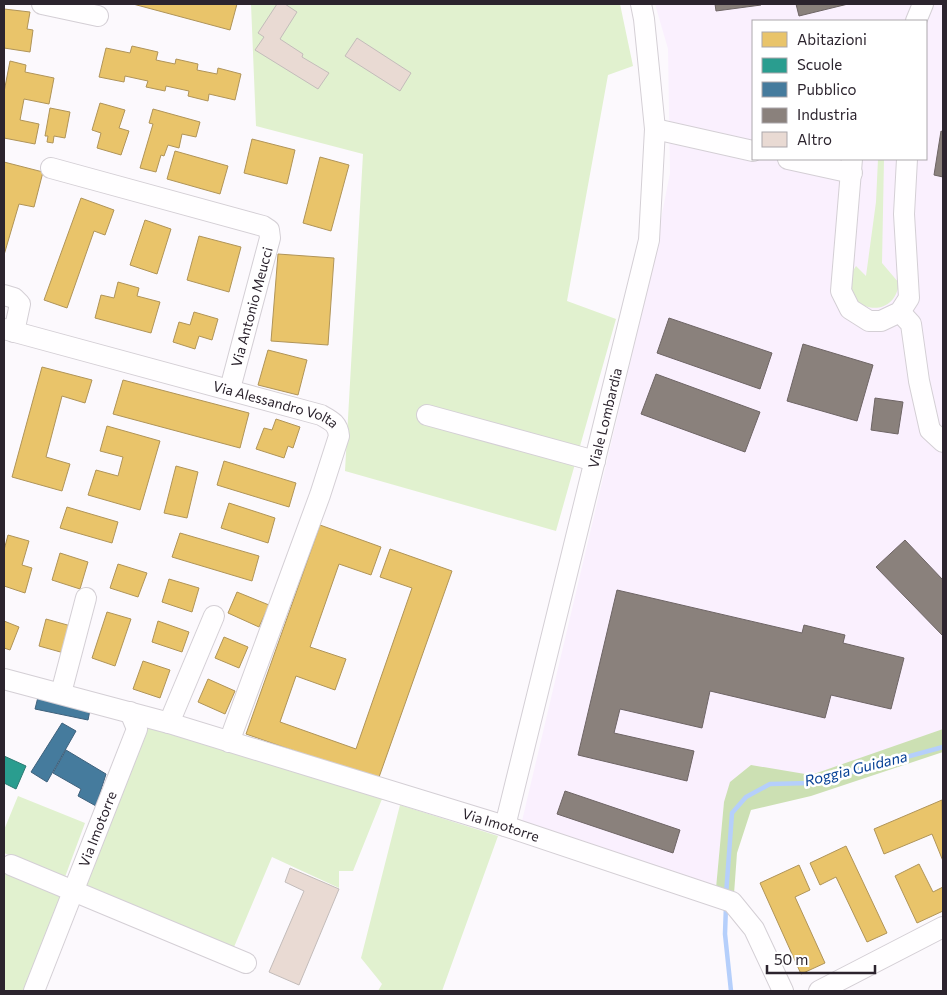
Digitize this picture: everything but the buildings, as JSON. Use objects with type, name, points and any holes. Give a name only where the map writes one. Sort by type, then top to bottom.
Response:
[{"type":"street","points":[[42,4],[98,16]]},
{"type":"street","name":"Viale Lombardia","points":[[505,826],[648,240],[655,129],[641,4]]},
{"type":"street","points":[[916,20],[923,4]]},
{"type":"street","points":[[655,129],[752,151]]},
{"type":"street","points":[[797,160],[852,166],[841,291],[850,309],[869,321],[881,321],[900,312],[909,298],[904,214],[907,160]]},
{"type":"street","name":"Via Antonio Meucci","points":[[50,168],[263,226],[269,230],[270,238],[231,385],[227,389]]},
{"type":"street","points":[[4,295],[14,298],[20,304],[9,330]]},
{"type":"street","points":[[900,312],[911,324],[919,381],[930,430],[943,442]]},
{"type":"street","name":"Via Alessandro Volta","points":[[9,330],[321,415],[332,421],[339,428],[339,436],[320,495],[229,742]]},
{"type":"street","points":[[427,415],[595,461]]},
{"type":"street","points":[[61,693],[86,598]]},
{"type":"street","points":[[169,723],[214,616]]},
{"type":"street","name":"Via Imotorre","points":[[4,678],[169,723],[505,826],[732,902],[754,929],[783,991]]},
{"type":"street","name":"Via Imotorre","points":[[34,991],[137,729],[130,712]]},
{"type":"street","points":[[11,865],[246,962]]},
{"type":"street","points":[[819,991],[943,927]]},
{"type":"shaded area","points":[[655,4],[943,4],[943,729],[849,763],[724,802],[716,888],[522,821],[645,300],[670,173],[668,49]]},
{"type":"green space","points":[[251,4],[620,4],[633,66],[608,75],[567,301],[616,319],[556,531],[345,471],[363,154],[256,126]]},
{"type":"green space","points":[[878,160],[884,160],[882,263],[899,283],[893,299],[882,307],[875,308],[860,304],[853,299],[850,282],[856,266],[866,276],[876,202]]},
{"type":"green space","points":[[146,724],[382,799],[353,871],[339,871],[339,888],[272,857],[234,947],[84,886]]},
{"type":"green space","points":[[943,729],[943,752],[811,796],[751,810],[737,853],[734,894],[716,888],[724,802],[730,782],[751,765],[811,775]]},
{"type":"green space","points":[[18,796],[85,823],[65,877],[4,853],[4,830]]},
{"type":"green space","points":[[400,805],[498,836],[442,991],[378,991],[382,984],[361,958]]},
{"type":"green space","points":[[4,872],[64,895],[24,991],[4,991]]},
{"type":"waterway","name":"Roggia Guidana","points":[[726,895],[732,813],[746,797],[770,784],[811,783],[943,747]]},
{"type":"waterway","name":"Roggia Guidana","points":[[726,905],[725,934],[731,991]]}]
